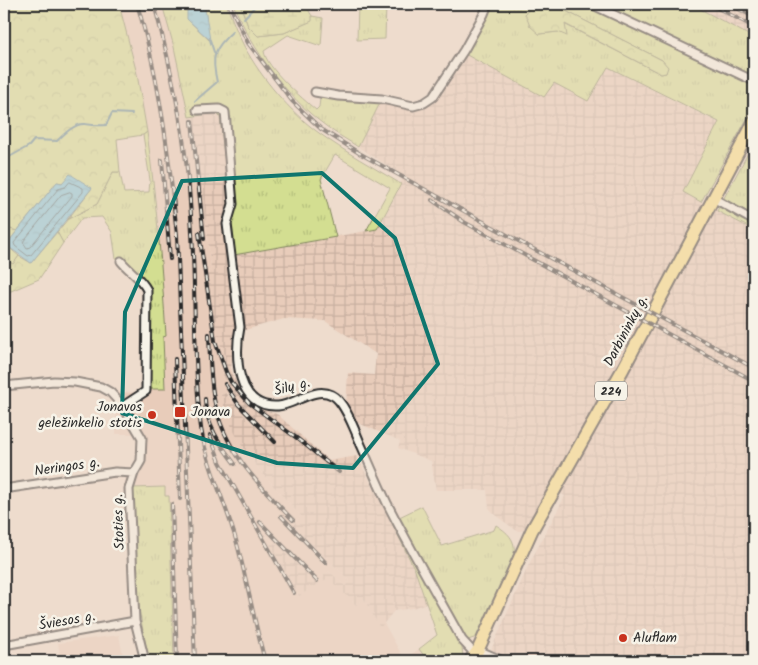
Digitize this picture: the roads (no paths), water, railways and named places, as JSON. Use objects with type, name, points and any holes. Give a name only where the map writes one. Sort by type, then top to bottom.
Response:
[{"type":"main road","name":"Darbininkų g.","points":[[474,655],[532,530],[623,369],[754,122]]},
{"type":"street","points":[[315,92],[338,96],[382,99],[413,106],[424,103],[433,97],[464,50],[488,4]]},
{"type":"street","points":[[591,4],[754,81]]},
{"type":"street","name":"Šilų g.","points":[[197,110],[219,109],[225,112],[233,204],[228,224],[240,327],[237,341],[238,371],[245,388],[255,400],[266,406],[280,406],[321,392],[334,395],[345,409],[396,519],[462,640],[474,655]]},
{"type":"street","points":[[713,198],[754,221]]},
{"type":"street","points":[[121,261],[129,271],[139,278],[147,290],[146,391],[124,406]]},
{"type":"street","name":"Stoties g.","points":[[4,386],[54,381],[102,386],[124,406],[142,438],[141,461],[134,473],[130,489],[135,621],[145,661]]},
{"type":"street","name":"Neringos g.","points":[[4,489],[114,472],[134,473]]},
{"type":"street","name":"Šviesos g.","points":[[4,645],[135,621]]},
{"type":"street","points":[[474,655],[503,661]]},
{"type":"water","points":[[202,5],[205,9],[210,40],[187,19],[187,10],[192,6]]},
{"type":"water","points":[[70,174],[92,188],[31,263],[6,245],[57,182],[62,183]]},
{"type":"waterway","points":[[244,18],[257,4]]},
{"type":"waterway","points":[[195,101],[217,82],[214,66],[215,54],[221,43],[233,31]]},
{"type":"waterway","points":[[210,40],[214,52]]},
{"type":"waterway","points":[[4,163],[4,160],[29,146],[34,140],[57,141],[77,125],[106,125],[112,113],[132,114]]},
{"type":"waterway","points":[[4,122],[6,124],[4,138]]},
{"type":"waterway","points":[[4,177],[6,186],[4,186]]},
{"type":"railway","points":[[137,4],[158,89],[177,235],[195,661]]},
{"type":"railway","points":[[154,4],[173,82],[183,135],[193,242],[195,344],[202,435],[210,465],[236,540],[265,661]]},
{"type":"railway","points":[[229,4],[248,43],[292,101],[321,129],[359,153],[511,237],[754,368]]},
{"type":"railway","points":[[710,4],[754,27]]},
{"type":"railway","points":[[729,4],[754,17]]},
{"type":"railway","points":[[747,4],[754,8]]},
{"type":"railway","points":[[192,121],[204,239]]},
{"type":"railway","points":[[162,160],[170,259]]},
{"type":"railway","points":[[432,200],[464,222],[754,381]]},
{"type":"railway","points":[[199,233],[215,341],[231,382],[249,403],[339,472]]},
{"type":"railway","points":[[209,334],[210,367],[214,399],[225,434],[244,466],[255,480],[293,520]]},
{"type":"railway","points":[[175,359],[180,499]]},
{"type":"railway","points":[[225,384],[238,404],[275,442]]},
{"type":"railway","points":[[205,399],[211,425],[219,442],[235,464]]},
{"type":"railway","points":[[210,435],[220,462],[294,593]]},
{"type":"railway","points":[[172,504],[177,661]]},
{"type":"railway","points":[[281,516],[326,563]]},
{"type":"railway","points":[[260,522],[317,581]]},
{"type":"place","name":"Jonava","points":[[180,412]]},
{"type":"place","name":"Jonavos geležinkelio stotis","points":[[152,415]]},
{"type":"place","name":"Aluflam","points":[[623,638]]}]
